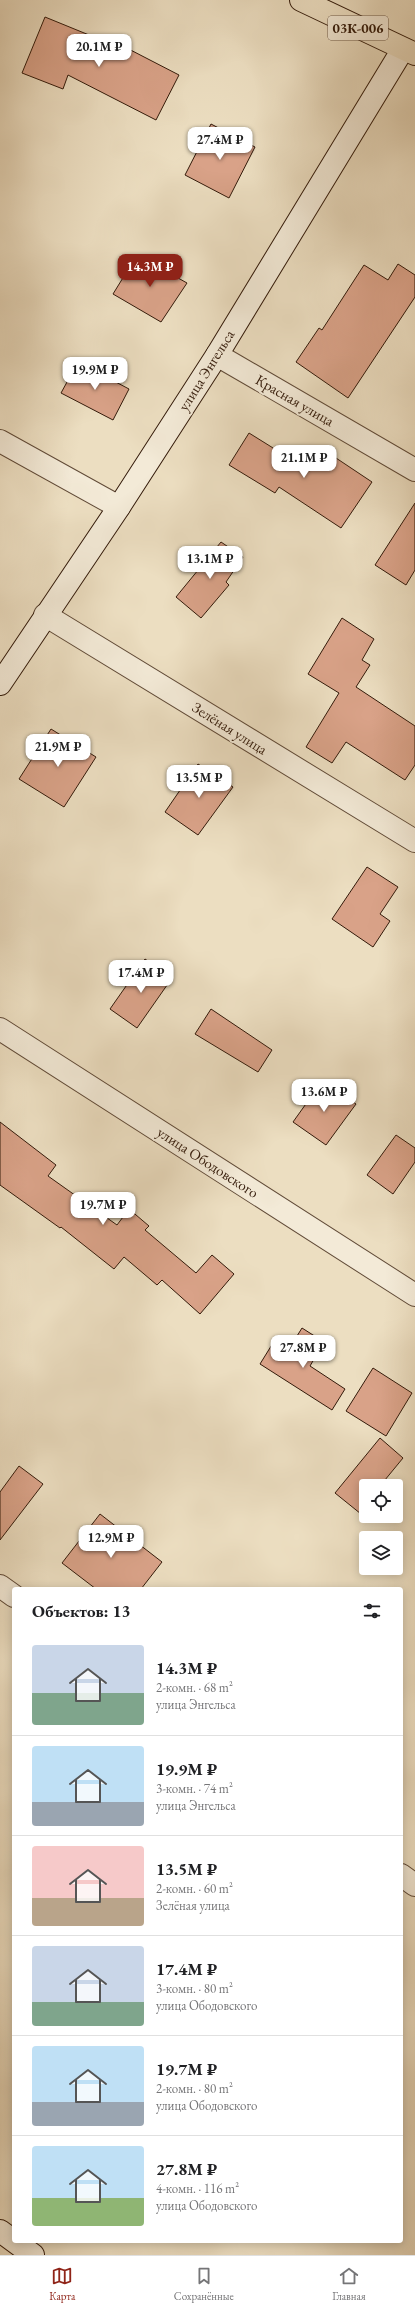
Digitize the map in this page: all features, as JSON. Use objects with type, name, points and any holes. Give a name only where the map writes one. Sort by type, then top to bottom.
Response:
[{"type":"main road","name":"03К-006","points":[[301,0],[409,52]]},
{"type":"street","name":"улица Энгельса","points":[[0,684],[118,507],[409,52]]},
{"type":"street","name":"Красная улица","points":[[216,355],[415,470]]},
{"type":"street","points":[[0,441],[118,507]]},
{"type":"street","name":"Зелёная улица","points":[[46,615],[415,842]]},
{"type":"street","name":"улица Ободовского","points":[[0,1029],[415,1295]]},
{"type":"street","points":[[0,1586],[12,1595]]},
{"type":"street","points":[[403,1876],[415,1885]]},
{"type":"street","points":[[0,2231],[12,2240]]},
{"type":"street","points":[[16,2243],[33,2255]]},
{"type":"building","points":[[45,17],[116,46],[117,43],[179,75],[156,120],[68,75],[63,89],[22,73]]},
{"type":"building","points":[[211,124],[255,147],[229,198],[185,175]]},
{"type":"building","points":[[137,255],[187,283],[161,322],[113,294]]},
{"type":"building","points":[[398,264],[415,275],[415,297],[348,398],[296,362],[319,328],[322,330],[364,265],[388,280]]},
{"type":"building","points":[[78,362],[129,389],[113,420],[61,393]]},
{"type":"building","points":[[249,433],[310,471],[324,450],[372,482],[341,528],[279,487],[275,493],[229,465]]},
{"type":"building","points":[[415,503],[415,570],[406,585],[375,565]]},
{"type":"building","points":[[221,542],[243,557],[226,582],[229,585],[201,618],[176,597]]},
{"type":"building","points":[[342,618],[374,639],[362,660],[370,665],[356,687],[415,726],[415,765],[405,780],[346,742],[332,763],[306,747],[339,693],[308,674]]},
{"type":"building","points":[[51,729],[96,757],[64,807],[19,779]]},
{"type":"building","points":[[198,764],[233,787],[198,835],[165,812]]},
{"type":"building","points":[[367,867],[398,887],[380,914],[390,921],[373,947],[332,919]]},
{"type":"building","points":[[145,959],[172,978],[137,1028],[110,1009]]},
{"type":"building","points":[[211,1009],[272,1050],[258,1072],[195,1034]]},
{"type":"building","points":[[323,1080],[356,1104],[326,1145],[293,1122]]},
{"type":"building","points":[[0,1122],[56,1165],[48,1176],[117,1225],[129,1209],[149,1226],[145,1230],[196,1273],[212,1255],[234,1274],[200,1314],[162,1280],[157,1285],[124,1257],[114,1269],[61,1227],[60,1228],[0,1185]]},
{"type":"building","points":[[396,1135],[415,1148],[415,1162],[393,1194],[367,1175]]},
{"type":"building","points":[[302,1328],[324,1342],[310,1366],[345,1389],[332,1410],[260,1364],[273,1343],[287,1352]]},
{"type":"building","points":[[373,1368],[412,1393],[386,1436],[346,1411]]},
{"type":"building","points":[[380,1438],[403,1458],[386,1479],[359,1479],[359,1512],[335,1493]]},
{"type":"building","points":[[19,1466],[43,1484],[0,1540],[0,1492]]},
{"type":"building","points":[[100,1514],[162,1562],[143,1587],[93,1587],[62,1563]]}]
